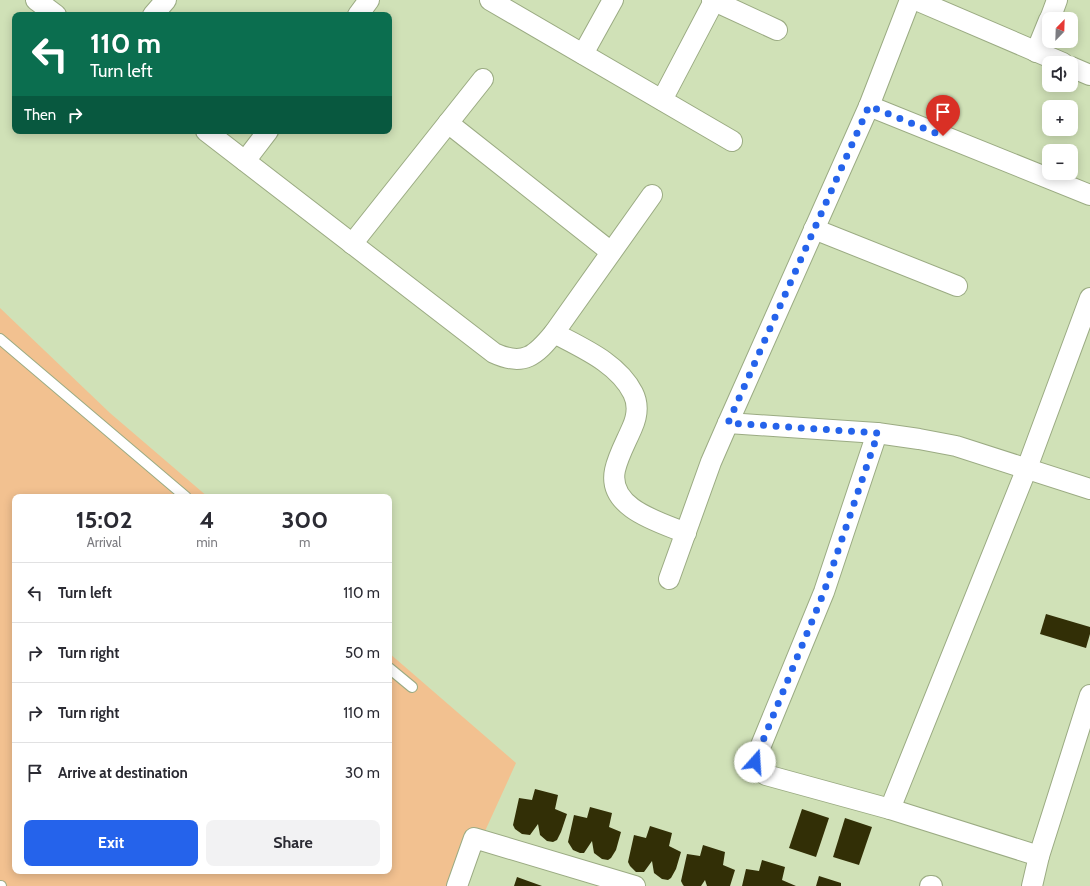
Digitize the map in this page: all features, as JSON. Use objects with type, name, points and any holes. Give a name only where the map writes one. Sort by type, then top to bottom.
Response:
[{"type":"street","points":[[36,0],[52,12]]},
{"type":"street","points":[[156,12],[166,0]]},
{"type":"street","points":[[360,12],[369,0]]},
{"type":"street","points":[[583,54],[613,0]]},
{"type":"street","points":[[662,100],[713,0],[777,30]]},
{"type":"street","points":[[669,579],[711,462],[869,106],[910,0]]},
{"type":"street","points":[[916,0],[1045,56]]},
{"type":"street","points":[[1052,12],[1057,0]]},
{"type":"street","points":[[503,3],[583,54],[732,141]]},
{"type":"street","points":[[1036,52],[1042,37]]},
{"type":"street","points":[[1078,70],[1090,75]]},
{"type":"street","points":[[352,244],[483,79]]},
{"type":"street","points":[[869,106],[1090,195]]},
{"type":"street","points":[[448,123],[611,252]]},
{"type":"street","points":[[210,134],[494,354],[503,358],[520,360],[530,357],[540,350],[554,333],[652,196]]},
{"type":"street","points":[[245,161],[266,134]]},
{"type":"street","points":[[814,229],[957,286]]},
{"type":"street","points":[[890,809],[1027,468],[1090,298]]},
{"type":"street","points":[[554,333],[603,360],[622,377],[634,394],[637,407],[636,418],[615,471],[614,484],[616,492],[623,501],[636,511],[686,532]]},
{"type":"street","points":[[728,423],[878,433],[956,446],[1090,489]]},
{"type":"street","points":[[878,433],[824,592],[755,762],[758,769],[766,775],[890,809],[1039,856]]},
{"type":"street","points":[[1032,886],[1039,856],[1090,695]]},
{"type":"street","points":[[457,886],[474,838],[635,886]]},
{"type":"lane","points":[[0,339],[182,494]]},
{"type":"lane","points":[[392,670],[412,687]]},
{"type":"shaded area","points":[[0,308],[110,413],[204,494],[12,494],[12,874],[392,874],[392,656],[516,763],[460,886],[0,886]]},
{"type":"building","points":[[1046,614],[1090,627],[1090,634],[1086,648],[1040,634]]},
{"type":"building","points":[[535,789],[558,795],[555,809],[567,814],[557,840],[553,842],[547,841],[540,835],[538,824],[530,835],[522,834],[515,829],[513,825],[519,798],[532,800]]},
{"type":"building","points":[[590,807],[612,813],[609,827],[621,832],[616,850],[608,860],[602,859],[594,853],[592,841],[584,853],[573,850],[568,842],[574,815],[587,818]]},
{"type":"building","points":[[802,809],[829,818],[816,857],[789,848]]},
{"type":"building","points":[[845,818],[872,827],[859,865],[833,857]]},
{"type":"building","points":[[650,826],[672,833],[669,846],[681,852],[676,869],[671,878],[668,880],[662,879],[654,873],[652,861],[644,872],[636,872],[628,862],[634,835],[646,838]]},
{"type":"building","points":[[703,845],[725,852],[723,865],[735,870],[730,886],[707,886],[705,880],[701,886],[683,885],[681,881],[687,854],[700,856]]},
{"type":"building","points":[[762,860],[785,867],[782,880],[796,886],[742,886],[746,869],[759,871]]},
{"type":"building","points":[[819,876],[841,883],[841,886],[816,886]]},
{"type":"building","points":[[517,877],[542,886],[514,886]]},
{"type":"route","points":[[755,762],[824,592],[878,433],[728,423],[869,106],[943,136]]}]
